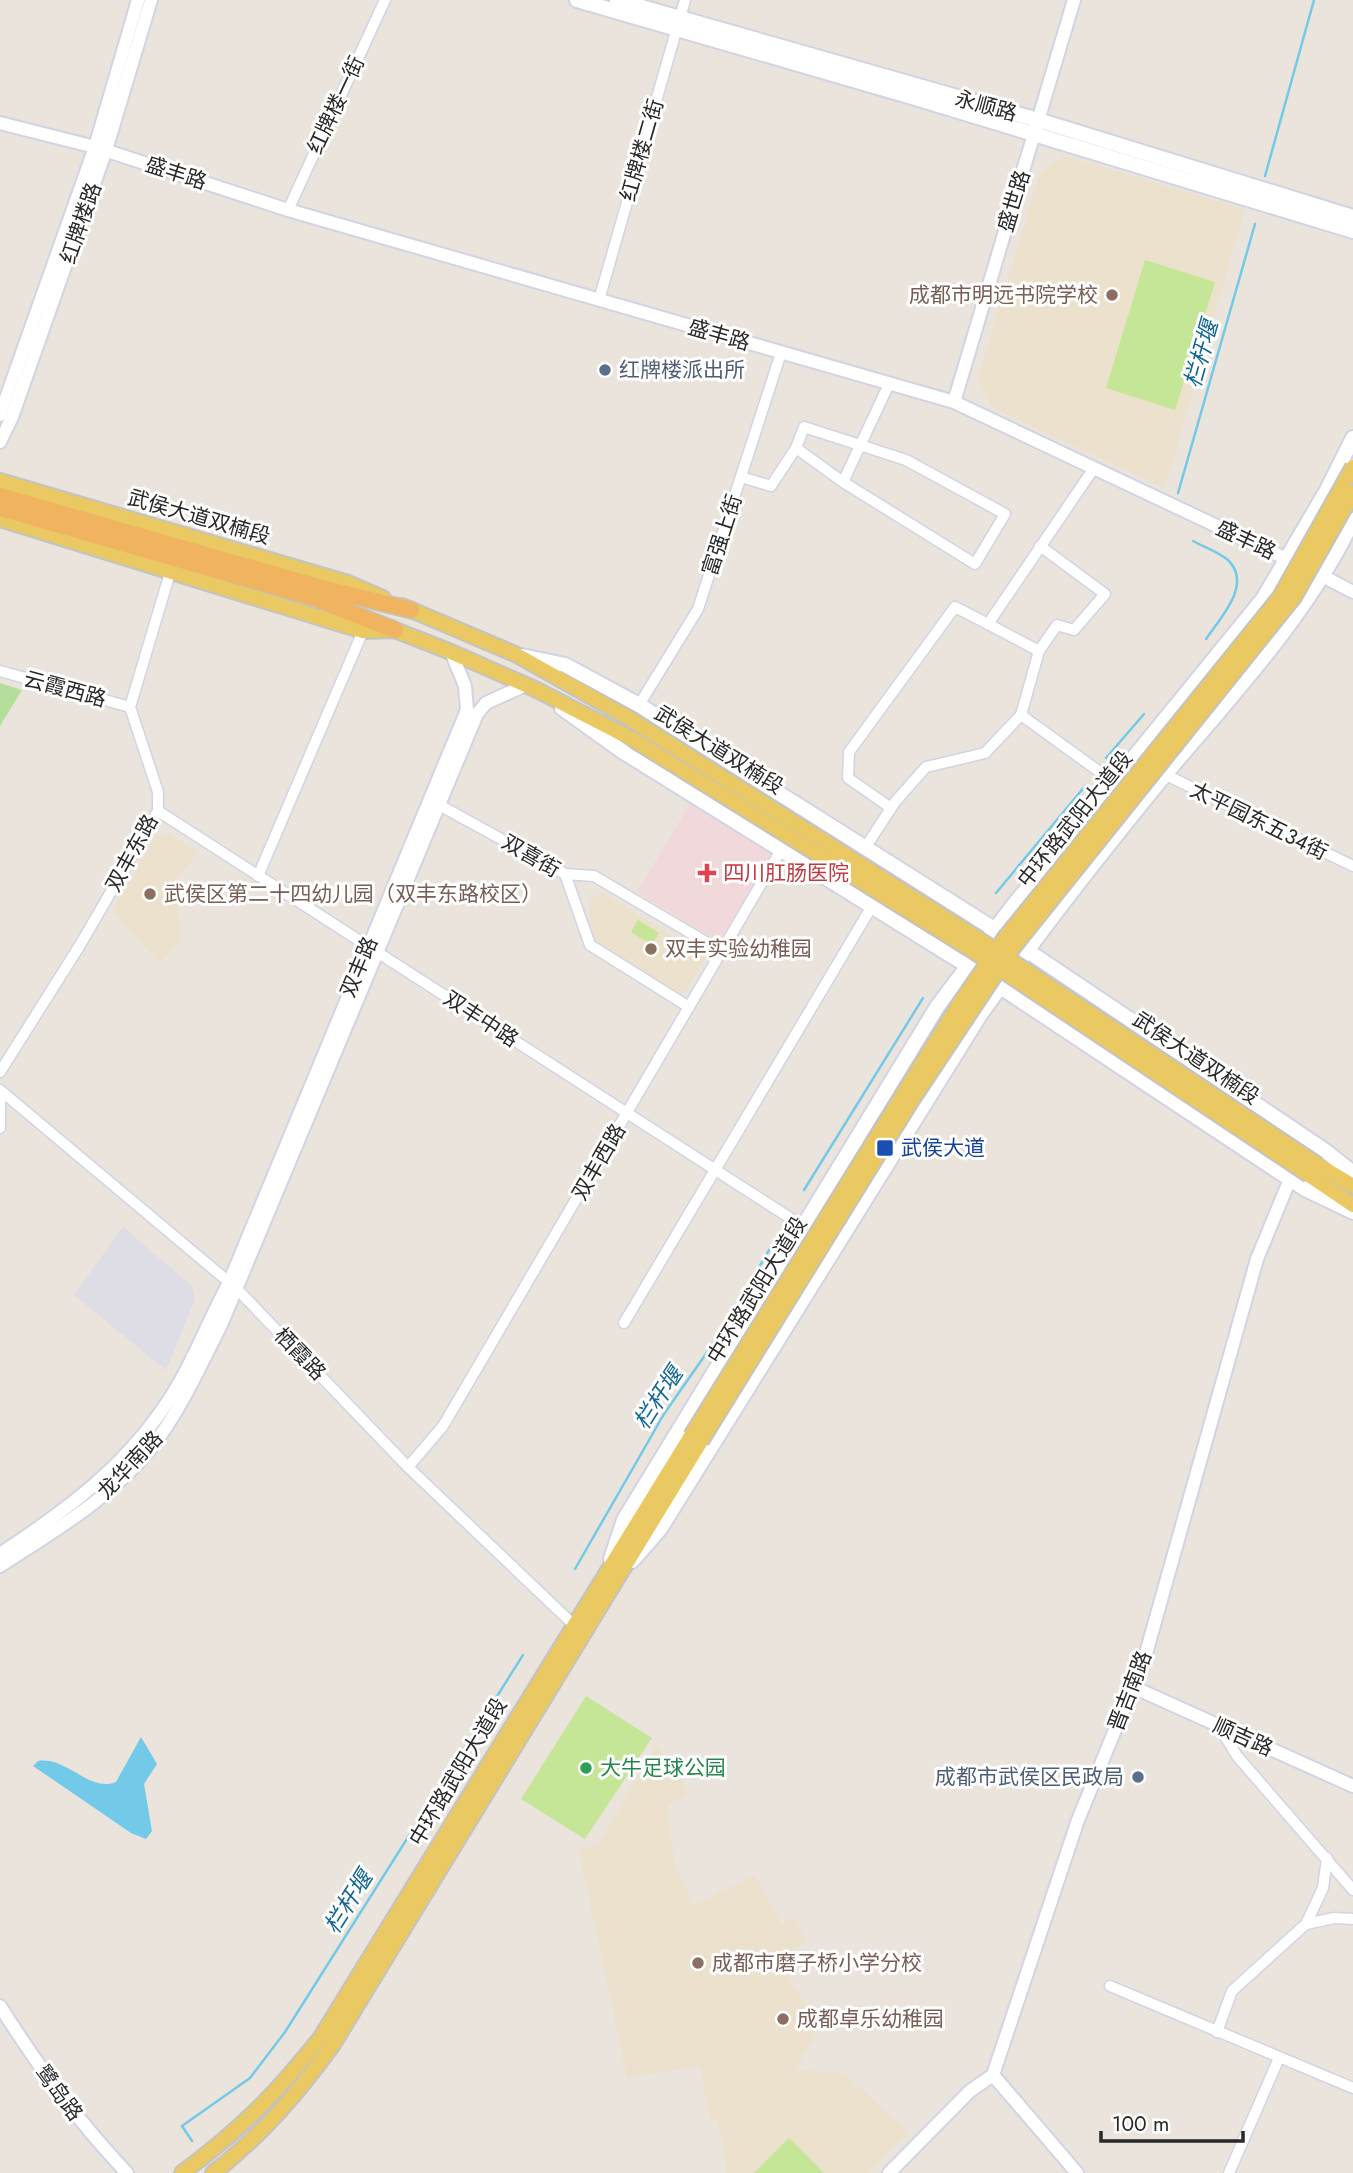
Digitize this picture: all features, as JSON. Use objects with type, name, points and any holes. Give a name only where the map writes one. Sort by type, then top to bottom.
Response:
[{"type":"highway","points":[[0,496],[316,592],[395,630]]},
{"type":"highway","points":[[0,508],[316,592],[411,610]]},
{"type":"main road","points":[[577,0],[678,23]]},
{"type":"main road","name":"永顺路","points":[[617,0],[678,23],[1353,217]]},
{"type":"main road","points":[[1036,127],[1353,231]]},
{"type":"main road","points":[[615,1571],[624,1520],[937,1007],[995,929],[1263,599],[1288,560],[1353,438]]},
{"type":"main road","name":"中环路武阳大道段","points":[[214,2173],[245,2148],[294,2098],[331,2046],[586,1633],[615,1571],[968,993],[1004,939],[1280,597],[1353,467]]},
{"type":"main road","name":"武侯大道双楠段","points":[[0,481],[348,583],[515,654],[627,717],[983,942],[1314,1170],[1353,1205]]},
{"type":"main road","name":"中环路武阳大道段","points":[[696,1438],[1015,945],[1294,597],[1353,493]]},
{"type":"main road","name":"武侯大道双楠段","points":[[0,519],[363,631],[395,630],[530,687],[634,740],[970,949],[1314,1170],[1353,1186]]},
{"type":"main road","points":[[615,1571],[660,1529],[1000,987],[1322,576],[1353,520]]},
{"type":"main road","points":[[515,654],[565,665],[639,705],[995,929],[1324,1150],[1353,1173]]},
{"type":"main road","points":[[530,687],[622,751],[968,966],[1290,1180],[1353,1212]]},
{"type":"main road","name":"中环路武阳大道段","points":[[182,2173],[243,2125],[277,2092],[321,2037],[573,1625],[615,1571]]},
{"type":"street","name":"红牌楼路","points":[[0,415],[101,149],[138,0]]},
{"type":"street","name":"红牌楼路","points":[[0,442],[12,417],[150,0]]},
{"type":"street","name":"红牌楼一街","points":[[288,209],[385,0]]},
{"type":"street","name":"红牌楼二街","points":[[599,300],[685,0]]},
{"type":"street","name":"盛世路","points":[[954,402],[1073,0]]},
{"type":"street","name":"盛丰路","points":[[0,123],[101,149],[288,209],[954,402],[1353,592]]},
{"type":"street","name":"富强上街","points":[[639,705],[698,609],[781,353]]},
{"type":"street","points":[[843,482],[890,384]]},
{"type":"street","points":[[741,477],[771,486],[796,448],[804,426],[860,447],[906,460],[1005,514],[975,564],[843,482],[796,448]]},
{"type":"street","points":[[988,624],[1094,468]]},
{"type":"street","points":[[865,848],[891,808],[926,768],[985,753],[1021,715],[1039,651],[1057,625],[1074,630],[1105,594],[1040,546]]},
{"type":"street","points":[[130,707],[170,573]]},
{"type":"street","points":[[891,808],[848,778],[849,752],[955,607],[1039,651]]},
{"type":"street","points":[[258,876],[363,631]]},
{"type":"street","name":"双丰路","points":[[233,1285],[467,710],[465,685],[451,652]]},
{"type":"street","name":"云霞西路","points":[[0,671],[130,707]]},
{"type":"street","name":"双丰路","points":[[372,949],[441,806],[477,714],[486,703],[530,687]]},
{"type":"street","name":"双丰东路","points":[[0,1072],[80,945],[158,811],[158,792],[130,707]]},
{"type":"street","points":[[1021,715],[1115,783]]},
{"type":"street","name":"太平园东五34街","points":[[1166,775],[1353,866]]},
{"type":"street","name":"双喜街","points":[[441,806],[565,874],[590,944],[689,1007]]},
{"type":"street","name":"双丰中路","points":[[158,811],[804,1227]]},
{"type":"street","name":"双丰西路","points":[[408,1467],[443,1426],[781,850]]},
{"type":"street","points":[[565,874],[594,876],[721,951]]},
{"type":"street","points":[[624,1323],[872,906]]},
{"type":"street","name":"栖霞路","points":[[0,1090],[233,1285],[408,1467],[573,1625],[586,1633]]},
{"type":"street","points":[[0,1099],[0,1128]]},
{"type":"street","name":"晋吉南路","points":[[993,2076],[1078,1820],[1145,1657],[1256,1259],[1290,1180]]},
{"type":"street","name":"龙华南路","points":[[0,1554],[57,1517],[91,1490],[120,1461],[162,1410],[233,1285]]},
{"type":"street","name":"龙华南路","points":[[0,1566],[99,1500],[152,1447],[176,1411],[215,1338],[233,1285]]},
{"type":"street","name":"顺吉路","points":[[1133,1687],[1353,1786]]},
{"type":"street","points":[[1219,1726],[1237,1756],[1353,1890]]},
{"type":"street","points":[[1217,2032],[1232,1991],[1306,1924],[1323,1888],[1327,1858]]},
{"type":"street","points":[[1306,1924],[1334,1918],[1353,1919]]},
{"type":"street","points":[[1110,1986],[1353,2088]]},
{"type":"street","name":"鹭岛路","points":[[0,2007],[55,2090],[79,2121],[127,2173]]},
{"type":"street","points":[[1229,2173],[1279,2058]]},
{"type":"street","points":[[889,2173],[970,2091],[993,2076],[1077,2173]]},
{"type":"shaded area","name":"成都市明远书院学校","points":[[1066,156],[1245,209],[1165,489],[991,407],[977,381],[1040,172]]},
{"type":"shaded area","name":"四川肛肠医院","points":[[691,802],[776,855],[722,944],[637,892]]},
{"type":"shaded area","name":"武侯区第二十四幼儿园（双丰东路校区）","points":[[169,834],[199,852],[177,877],[180,940],[160,964],[112,910],[156,837]]},
{"type":"shaded area","name":"双丰实验幼稚园","points":[[602,892],[706,957],[686,991],[679,995],[597,941],[592,933],[589,906],[591,900]]},
{"type":"shaded area","points":[[123,1227],[192,1286],[195,1299],[166,1370],[74,1295]]},
{"type":"shaded area","name":"成都市磨子桥小学分校","points":[[656,1744],[690,1792],[667,1805],[674,1862],[693,1905],[755,1875],[781,1924],[794,1917],[807,1942],[786,1954],[796,1972],[788,1977],[819,2028],[795,2070],[844,2073],[908,2132],[869,2173],[727,2173],[718,2120],[710,2121],[700,2066],[627,2078],[579,1851],[600,1842]]},
{"type":"green space","points":[[1145,260],[1215,282],[1175,410],[1106,388]]},
{"type":"green space","points":[[0,683],[22,690],[0,726]]},
{"type":"green space","points":[[638,920],[659,933],[652,945],[631,932]]},
{"type":"green space","name":"大牛足球公园","points":[[586,1696],[652,1738],[585,1839],[521,1799]]},
{"type":"green space","points":[[789,2138],[824,2173],[754,2173]]},
{"type":"water","points":[[141,1737],[157,1764],[144,1784],[152,1831],[146,1839],[131,1833],[33,1766],[38,1761],[49,1761],[96,1783],[116,1782]]},
{"type":"waterway","name":"栏杆堰","points":[[1265,176],[1314,0]]},
{"type":"waterway","name":"栏杆堰","points":[[1178,493],[1255,224]]},
{"type":"waterway","name":"栏杆堰","points":[[1193,541],[1228,560],[1235,570],[1237,580],[1232,601],[1206,639]]},
{"type":"waterway","name":"栏杆堰","points":[[1106,758],[1144,714]]},
{"type":"waterway","name":"栏杆堰","points":[[996,893],[1086,785]]},
{"type":"waterway","name":"栏杆堰","points":[[804,1190],[923,998]]},
{"type":"waterway","name":"栏杆堰","points":[[575,1569],[664,1414],[717,1338],[771,1247]]},
{"type":"waterway","name":"栏杆堰","points":[[192,2141],[182,2126],[250,2078],[285,2032],[523,1655]]},
{"type":"place","name":"成都市明远书院学校","points":[[1112,295]]},
{"type":"place","name":"红牌楼派出所","points":[[605,370]]},
{"type":"place","name":"四川肛肠医院","points":[[707,873]]},
{"type":"place","name":"武侯区第二十四幼儿园（双丰东路校区）","points":[[150,894]]},
{"type":"place","name":"双丰实验幼稚园","points":[[651,949]]},
{"type":"place","name":"武侯大道","points":[[885,1148]]},
{"type":"place","name":"大牛足球公园","points":[[586,1768]]},
{"type":"place","name":"成都市武侯区民政局","points":[[1138,1777]]},
{"type":"place","name":"成都市磨子桥小学分校","points":[[698,1963]]},
{"type":"place","name":"成都卓乐幼稚园","points":[[783,2019]]}]
